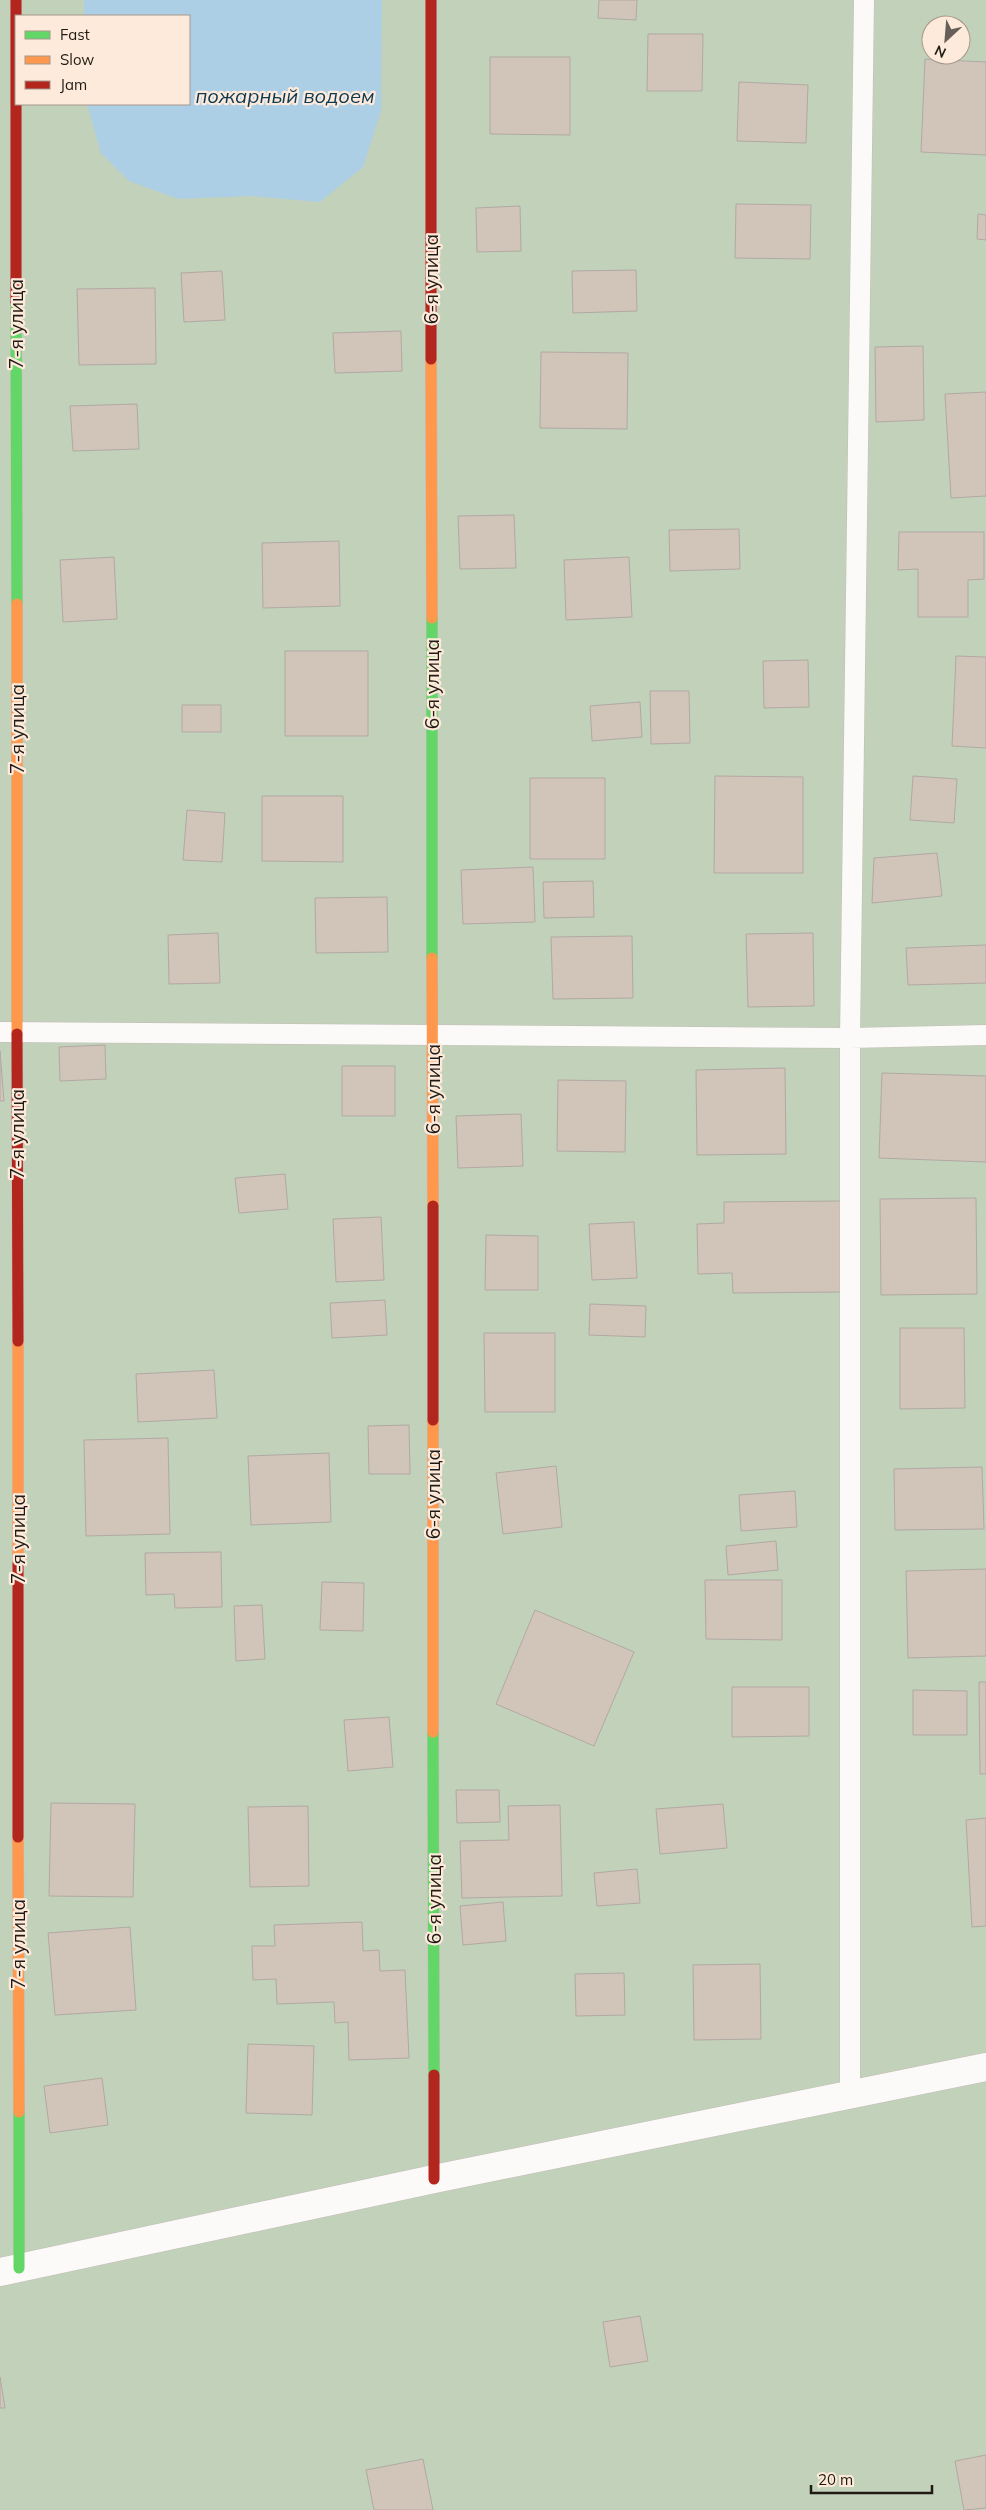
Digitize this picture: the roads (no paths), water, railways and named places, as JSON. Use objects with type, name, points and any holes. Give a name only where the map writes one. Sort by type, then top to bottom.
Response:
[{"type":"street","name":"7-я улица","points":[[16,0],[16,15]]},
{"type":"street","name":"6-я улица","points":[[431,0],[434,2179]]},
{"type":"street","name":"7-я улица","points":[[9,2270],[9,1032],[15,105]]},
{"type":"street","points":[[9,2270],[434,2179],[986,2067]]},
{"type":"lane","points":[[850,2095],[850,1038],[864,0]]},
{"type":"lane","points":[[9,1032],[850,1038],[986,1035]]},
{"type":"water","name":"пожарный водоем","points":[[84,0],[382,0],[381,111],[363,167],[320,202],[252,196],[178,199],[129,181],[101,153],[87,105],[190,105],[190,15],[84,15]]}]
